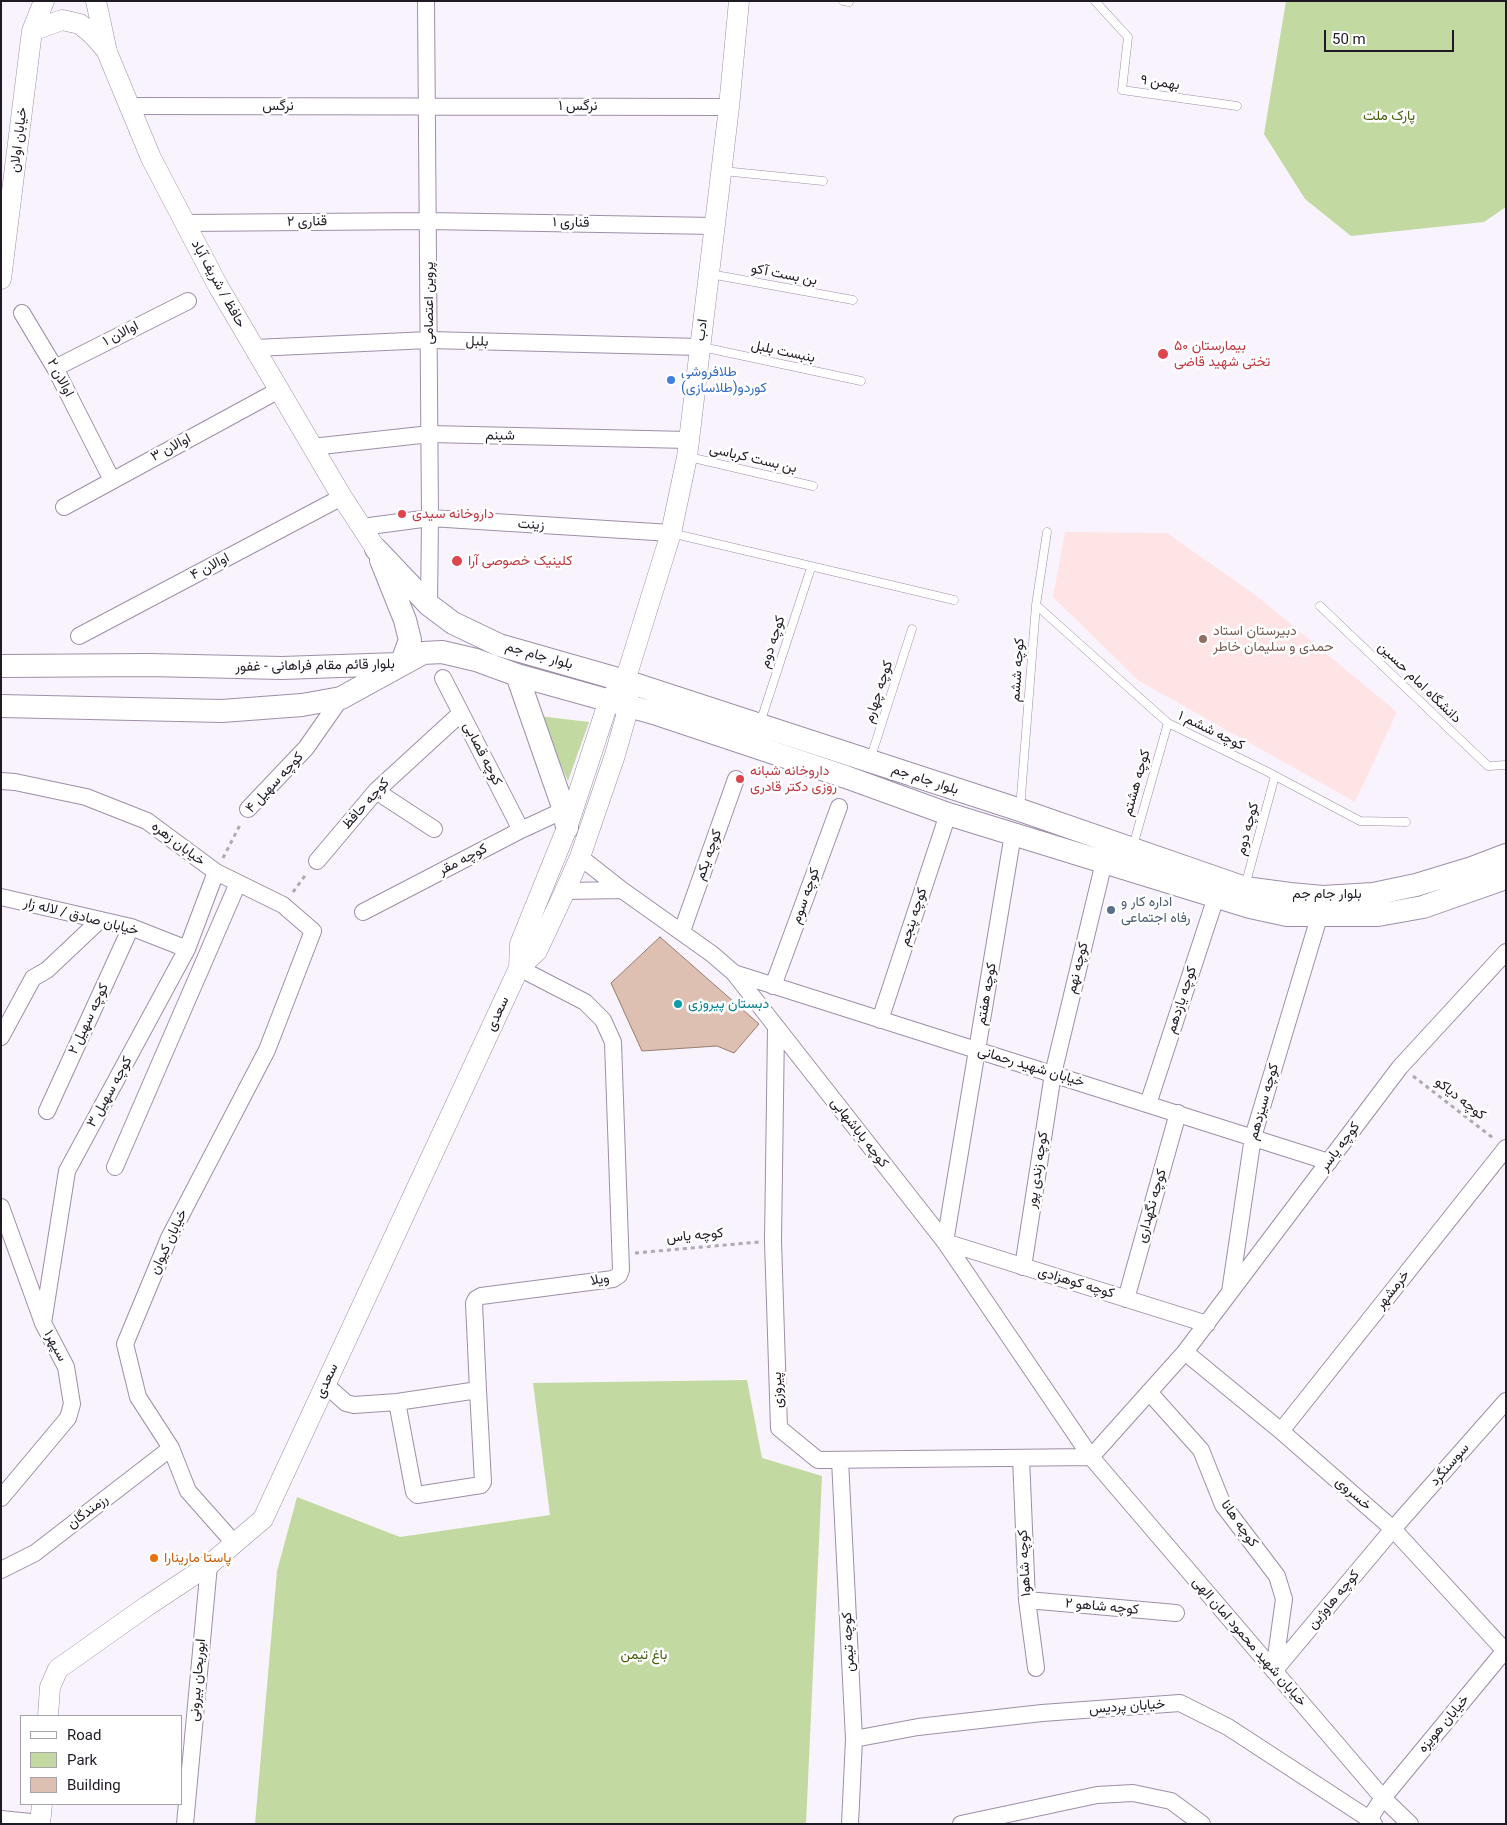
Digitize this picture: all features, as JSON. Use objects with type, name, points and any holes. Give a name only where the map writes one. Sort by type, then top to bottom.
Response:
[{"type":"main road","name":"بلوار جام جم","points":[[376,549],[429,604],[452,623],[499,645],[625,681],[1020,810],[1245,888],[1323,897],[1373,894],[1416,886],[1506,855]]},
{"type":"main road","points":[[376,549],[405,620],[410,640],[401,664]]},
{"type":"main road","name":"بلوار جام جم","points":[[401,664],[424,653],[442,652],[476,660],[518,675],[619,703],[846,777],[948,814],[1250,908],[1287,915],[1378,916],[1423,907],[1506,878]]},
{"type":"main road","name":"بلوار قائم مقام فراهانی - غفور","points":[[1,666],[149,665],[282,668],[401,664]]},
{"type":"main road","name":"بلوار قائم مقام فراهانی - غفور","points":[[1,706],[222,710],[302,705],[341,698],[401,664]]},
{"type":"main road","points":[[518,675],[566,819]]},
{"type":"main road","points":[[1013,834],[1020,810]]},
{"type":"street","points":[[32,31],[44,1]]},
{"type":"street","name":"حافظ / شریف آباد","points":[[96,1],[107,52],[151,158],[210,271],[312,447],[376,549]]},
{"type":"street","name":"پروین اعتصامی","points":[[426,1],[430,434],[429,604]]},
{"type":"street","name":"ادب","points":[[625,681],[671,533],[687,448],[710,274],[739,1]]},
{"type":"street","points":[[32,31],[62,20],[80,24],[94,36],[107,52]]},
{"type":"street","name":"خیابان اولان","points":[[1,279],[32,31]]},
{"type":"street","name":"نرگس","points":[[130,106],[427,106]]},
{"type":"street","name":"نرگس ۱","points":[[427,106],[729,107]]},
{"type":"street","name":"قناری ۲","points":[[185,223],[428,221]]},
{"type":"street","name":"قناری ۱","points":[[428,221],[714,226]]},
{"type":"street","name":"اوالان ۱","points":[[55,368],[188,301]]},
{"type":"street","name":"اوالان ۲","points":[[22,313],[55,368],[112,480]]},
{"type":"street","name":"بلبل","points":[[255,348],[429,340],[700,347]]},
{"type":"street","name":"اوالان ۳","points":[[64,508],[279,390]]},
{"type":"street","name":"شبنم","points":[[312,447],[430,434],[687,448]]},
{"type":"street","name":"اوالان ۴","points":[[79,636],[342,497]]},
{"type":"street","name":"زینت","points":[[362,527],[430,518],[671,533]]},
{"type":"street","name":"کوچه قصابی","points":[[443,678],[520,830]]},
{"type":"street","points":[[619,703],[625,681]]},
{"type":"street","name":"کوچه سهیل ۴","points":[[248,809],[306,748],[341,698]]},
{"type":"street","name":"سعدی","points":[[520,968],[520,944],[566,819],[619,703]]},
{"type":"street","name":"سعدی","points":[[48,1715],[50,1687],[58,1669],[209,1565],[263,1519],[520,968],[537,951],[580,857],[615,755],[619,703]]},
{"type":"street","name":"کوچه حافظ","points":[[317,860],[376,791],[461,713]]},
{"type":"street","name":"کوچه یکم","points":[[682,931],[736,779]]},
{"type":"street","name":"خیابان زهره","points":[[1,781],[16,782],[86,797],[147,821],[216,872],[283,905],[312,931]]},
{"type":"street","points":[[376,791],[434,829]]},
{"type":"street","name":"کوچه سوم","points":[[773,986],[839,807]]},
{"type":"street","name":"کوچه پنجم","points":[[880,1020],[948,814]]},
{"type":"street","name":"کوچه مقر","points":[[363,912],[520,830],[566,819]]},
{"type":"street","name":"کوچه هفتم","points":[[945,1242],[1013,834]]},
{"type":"street","name":"کوچه باباشهابی","points":[[580,857],[622,890],[682,931],[734,974],[945,1242],[1091,1457]]},
{"type":"street","name":"کوچه نهم","points":[[1053,1074],[1104,862]]},
{"type":"street","name":"کوچه سهیل ۳","points":[[43,1323],[67,1171],[187,949],[216,872]]},
{"type":"street","points":[[115,1167],[238,883]]},
{"type":"street","points":[[565,891],[622,890]]},
{"type":"street","name":"کوچه یازدهم","points":[[1148,1104],[1216,896]]},
{"type":"street","name":"خیابان صادق / لاله زار","points":[[1,897],[131,928],[187,949]]},
{"type":"street","name":"کوچه سیزدهم","points":[[1230,1294],[1253,1137],[1320,914]]},
{"type":"street","points":[[1,1037],[33,978],[47,970],[100,920]]},
{"type":"street","name":"کوچه سهیل ۲","points":[[47,1111],[131,928]]},
{"type":"street","name":"خیابان کیوان","points":[[234,1544],[188,1491],[171,1448],[138,1397],[125,1344],[169,1238],[267,1050],[312,931]]},
{"type":"street","name":"کوچه یاسر","points":[[1091,1457],[1185,1352],[1400,1066],[1506,952]]},
{"type":"street","name":"ویلا","points":[[478,1390],[474,1303],[476,1299],[481,1296],[613,1279],[619,1275],[621,1270],[613,1042],[603,1020],[585,1002],[520,968]]},
{"type":"street","name":"خیابان شهید رحمانی","points":[[734,974],[1329,1162]]},
{"type":"street","name":"پیروزی","points":[[776,1028],[772,1241],[779,1428],[818,1460],[1091,1457]]},
{"type":"street","name":"کوچه زندی پور","points":[[1023,1266],[1053,1074]]},
{"type":"street","name":"کوچه نگهداری","points":[[1126,1299],[1178,1113]]},
{"type":"street","name":"خرمشهر","points":[[1281,1431],[1506,1148]]},
{"type":"street","name":"سپهر۱","points":[[1,1207],[43,1323],[66,1367],[72,1404],[68,1418],[1,1498]]},
{"type":"street","name":"کوچه کوهزادی","points":[[945,1242],[1207,1324]]},
{"type":"street","name":"خسروی","points":[[1185,1352],[1281,1431],[1393,1529],[1505,1652]]},
{"type":"street","points":[[326,1384],[350,1405],[397,1402],[478,1390],[483,1482],[481,1485],[417,1495],[414,1492],[397,1402]]},
{"type":"street","name":"کوچه هانا","points":[[1149,1392],[1201,1450],[1222,1505],[1277,1576],[1284,1599],[1274,1671]]},
{"type":"street","name":"سوسنگرد","points":[[1393,1529],[1506,1401]]},
{"type":"street","name":"رزمندگان","points":[[1,1570],[35,1553],[171,1448]]},
{"type":"street","name":"خیابان شهید محمود امان الهی","points":[[1091,1457],[1383,1798],[1410,1824]]},
{"type":"street","name":"کوچه شاهو۱","points":[[1021,1458],[1027,1600],[1036,1668]]},
{"type":"street","name":"کوچه تیمن","points":[[840,1460],[854,1739],[850,1824]]},
{"type":"street","name":"کوچه هاوژین","points":[[1274,1671],[1393,1529]]},
{"type":"street","name":"ابوریحان بیرونی","points":[[185,1824],[209,1565]]},
{"type":"street","name":"کوچه شاهو ۲","points":[[1027,1600],[1176,1613]]},
{"type":"street","name":"خیابان هویزه","points":[[1371,1822],[1383,1798],[1505,1652]]},
{"type":"street","name":"خیابان پردیس","points":[[854,1739],[918,1727],[1042,1713],[1180,1703],[1228,1727],[1371,1822]]},
{"type":"street","points":[[961,1824],[1097,1794],[1133,1793],[1171,1801],[1202,1824]]},
{"type":"street","points":[[1,1819],[41,1817]]},
{"type":"lane","name":"بهمن ۹","points":[[1095,1],[1128,37],[1122,90],[1237,106]]},
{"type":"lane","points":[[721,171],[823,180]]},
{"type":"lane","name":"بن بست آکو","points":[[710,274],[853,300]]},
{"type":"lane","name":"بنبست بلبل","points":[[700,347],[862,381]]},
{"type":"lane","name":"بن بست کرباسی","points":[[687,448],[813,486]]},
{"type":"lane","name":"کوچه ششم","points":[[1020,810],[1036,605],[1047,532]]},
{"type":"lane","points":[[671,533],[811,568],[954,600]]},
{"type":"lane","name":"کوچه دوم","points":[[759,725],[811,568]]},
{"type":"lane","name":"کوچه ششم ۱","points":[[1036,605],[1168,723],[1275,776],[1360,822],[1406,822]]},
{"type":"lane","name":"دانشگاه امام حسین","points":[[1320,606],[1488,766],[1506,765]]},
{"type":"lane","name":"کوچه چهارم","points":[[870,761],[912,629]]},
{"type":"lane","name":"کوچه هشتم","points":[[1132,850],[1168,723]]},
{"type":"lane","name":"کوچه دوم","points":[[1245,888],[1275,776]]},
{"type":"path","name":"کوچه سهیل ۴","points":[[216,872],[248,809]]},
{"type":"path","points":[[283,905],[317,860]]},
{"type":"path","name":"کوچه دیاکو","points":[[1400,1066],[1506,1148]]},
{"type":"path","name":"کوچه یاس","points":[[620,1254],[772,1241]]},
{"type":"shaded area","name":"دبیرستان استاد حمدی و سلیمان خاطر","points":[[1065,532],[1167,533],[1258,597],[1397,712],[1355,802],[1139,681],[1053,597]]},
{"type":"green space","name":"پارک ملت","points":[[1286,1],[1506,1],[1506,207],[1484,222],[1351,236],[1305,199],[1264,134]]},
{"type":"green space","points":[[539,716],[589,722],[568,781]]},
{"type":"green space","name":"باغ تیمن","points":[[747,1380],[762,1458],[822,1476],[806,1824],[255,1824],[277,1571],[297,1497],[400,1537],[550,1515],[533,1383]]},
{"type":"building","name":"دبستان پیروزی","points":[[660,937],[759,1024],[734,1053],[717,1046],[642,1051],[611,983]]},
{"type":"place","name":"بیمارستان ۵۰ تختی شهید قاضی","points":[[1163,354]]},
{"type":"place","name":"طلافروشی کوردو(طلاسازی)","points":[[671,380]]},
{"type":"place","name":"داروخانه سیدی","points":[[402,514]]},
{"type":"place","name":"کلینیک خصوصی آرا","points":[[457,561]]},
{"type":"place","name":"دبیرستان استاد حمدی و سلیمان خاطر","points":[[1203,639]]},
{"type":"place","name":"داروخانه شبانه روزی دکتر قادری","points":[[740,779]]},
{"type":"place","name":"اداره کار و رفاه اجتماعی","points":[[1111,910]]},
{"type":"place","name":"دبستان پیروزی","points":[[678,1004]]},
{"type":"place","name":"پاستا مارینارا","points":[[154,1558]]}]
